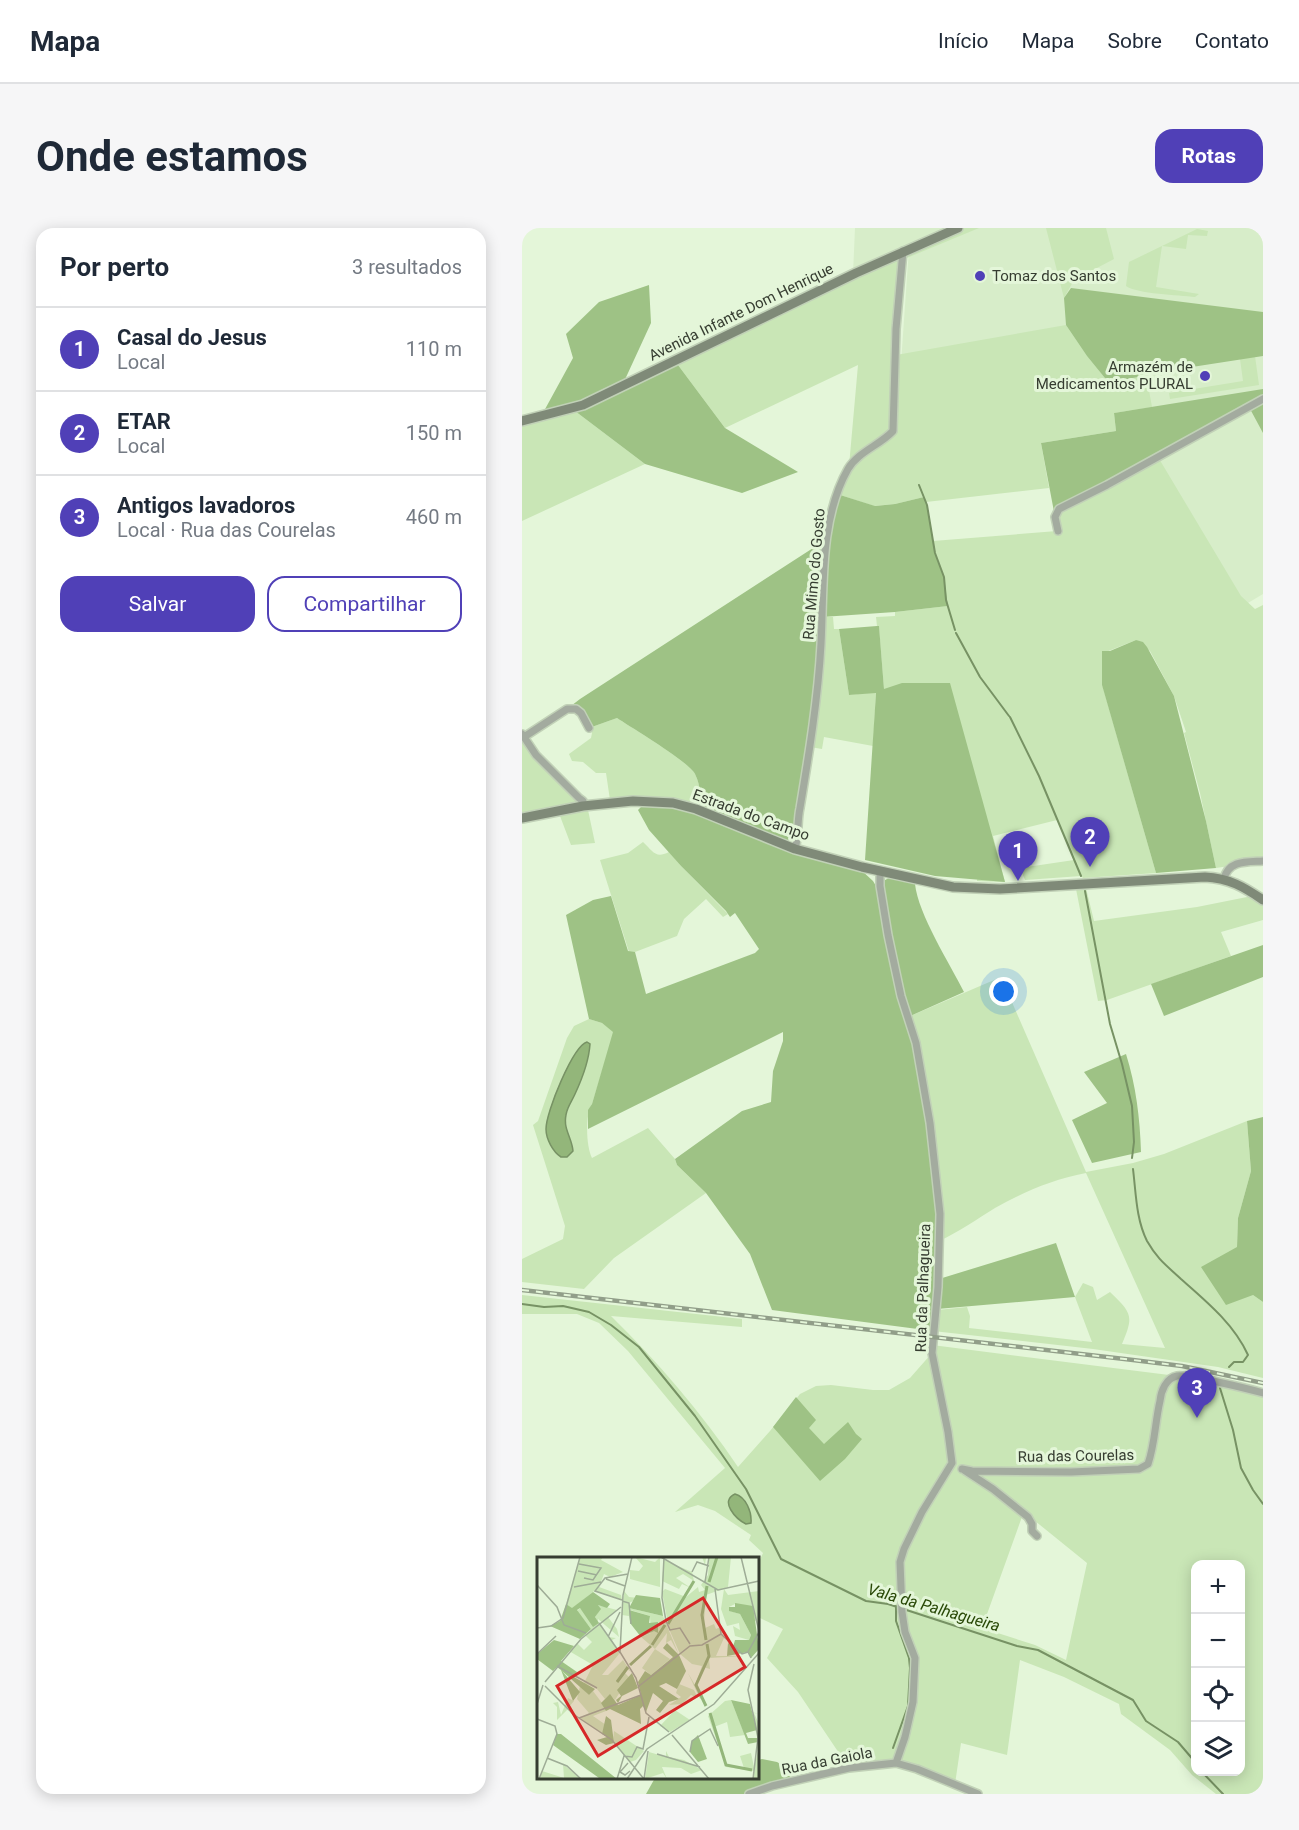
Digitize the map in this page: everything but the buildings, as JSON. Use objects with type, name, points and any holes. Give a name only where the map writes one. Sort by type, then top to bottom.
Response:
[{"type":"street","name":"Avenida Infante Dom Henrique","points":[[522,420],[583,405],[903,251],[958,228]]},
{"type":"street","name":"Rua Mimo do Gosto","points":[[795,849],[818,689],[824,574],[831,508],[849,466],[892,431],[903,251]]},
{"type":"street","points":[[1058,531],[1055,517],[1059,509],[1263,399]]},
{"type":"street","points":[[583,806],[583,801],[534,753],[523,735],[567,709],[576,709],[581,713],[589,728]]},
{"type":"street","name":"Estrada do Campo","points":[[522,818],[583,806],[633,801],[673,803],[696,809],[795,849],[953,887],[984,889],[1193,877],[1224,879]]},
{"type":"street","points":[[1263,861],[1235,864],[1229,867],[1224,879],[1241,885],[1263,900]]},
{"type":"street","name":"Rua da Palhagueira","points":[[880,871],[880,886],[888,935],[916,1043],[930,1123],[940,1214],[938,1287],[932,1353],[952,1463]]},
{"type":"street","name":"Rua das Courelas","points":[[962,1469],[1071,1472],[1139,1470],[1148,1464],[1150,1458],[1160,1398],[1169,1379],[1177,1376],[1192,1378],[1263,1393]]},
{"type":"street","points":[[896,1763],[913,1702],[915,1658],[905,1632],[900,1562],[922,1512],[952,1463],[993,1489],[1028,1517],[1032,1524],[1032,1531],[1037,1536]]},
{"type":"street","name":"Rua da Gaiola","points":[[749,1794],[772,1786],[849,1768],[896,1763],[917,1769],[978,1794]]},
{"type":"shaded area","points":[[855,228],[1263,228],[1263,594],[1243,606],[1129,410],[895,450],[909,248],[853,274]]},
{"type":"shaded area","points":[[958,228],[979,228],[902,260],[896,355],[1066,325],[1109,383],[1146,374],[1152,407],[1114,413],[1116,431],[1041,443],[1049,488],[926,502],[924,497],[874,506],[837,494],[849,466],[858,365],[725,428],[675,361]]},
{"type":"shaded area","points":[[1046,228],[1106,228],[1114,259],[1074,280],[1064,298]]},
{"type":"shaded area","points":[[1197,229],[1208,231],[1207,236],[1188,235],[1186,249],[1162,246],[1156,287],[1199,294],[1195,297],[1159,294],[1126,286],[1129,262]]},
{"type":"shaded area","points":[[649,285],[651,323],[622,386],[675,361],[725,428],[798,472],[742,493],[645,464],[571,408],[544,411],[573,358],[566,334],[599,302]]},
{"type":"shaded area","points":[[1071,288],[1263,312],[1263,356],[1166,371],[1109,383],[1066,325],[1064,298]]},
{"type":"shaded area","points":[[1255,356],[1259,385],[1170,399],[1169,393],[1243,381],[1240,359]]},
{"type":"shaded area","points":[[1263,389],[1263,433],[1249,407],[1059,509],[1055,517],[1041,443],[1116,431],[1114,413]]},
{"type":"shaded area","points":[[571,408],[645,464],[522,521],[522,421]]},
{"type":"shaded area","points":[[1158,457],[1241,596],[1255,609],[1263,605],[1263,861],[1216,868],[1184,733],[1186,732],[1174,696],[1150,651],[1136,640],[1106,652],[1102,684],[1156,873],[1025,880],[1020,868],[1074,860],[1057,820],[993,836],[1005,882],[977,881],[884,689],[879,627],[876,617],[895,616],[895,612],[948,606],[944,577],[933,541],[1057,531],[1056,512]]},
{"type":"shaded area","points":[[837,494],[875,506],[924,497],[935,553],[944,577],[948,606],[822,617],[796,846],[698,807],[699,787],[697,778],[691,769],[617,718],[589,728],[581,713],[567,709],[827,539]]},
{"type":"shaded area","points":[[822,617],[833,617],[834,629],[839,629],[849,695],[876,692],[873,746],[824,737],[822,749],[810,747]]},
{"type":"shaded area","points":[[879,626],[884,689],[902,683],[950,683],[1005,882],[935,876],[865,860],[876,693],[849,695],[839,629]]},
{"type":"shaded area","points":[[1136,640],[1143,642],[1147,647],[1174,696],[1216,868],[1156,873],[1102,685],[1102,651],[1110,651]]},
{"type":"shaded area","points":[[617,718],[691,769],[697,778],[699,787],[698,807],[610,800],[606,773],[596,773],[583,762],[572,761],[569,754],[591,738],[592,733],[589,728]]},
{"type":"shaded area","points":[[522,737],[577,800],[576,804],[522,815]]},
{"type":"shaded area","points":[[642,806],[693,812],[860,869],[876,886],[882,886],[883,881],[891,877],[915,884],[917,896],[928,924],[964,992],[908,1017],[905,1010],[930,1123],[940,1214],[939,1279],[1056,1243],[1075,1297],[937,1309],[933,1331],[772,1310],[750,1254],[706,1193],[677,1165],[675,1159],[742,1111],[771,1102],[773,1071],[783,1041],[783,1032],[588,1129],[588,1110],[592,1104],[613,1032],[602,1023],[589,1019],[566,915],[593,900],[611,896],[628,951],[635,952],[646,994],[755,953],[759,949],[735,913],[730,917],[649,830],[638,810]]},
{"type":"shaded area","points":[[588,810],[595,843],[571,845],[560,816]]},
{"type":"shaded area","points":[[643,842],[657,854],[669,852],[728,914],[723,917],[706,899],[684,919],[677,936],[635,952],[629,952],[600,860],[628,853]]},
{"type":"shaded area","points":[[1086,888],[1094,921],[1197,907],[1252,896],[1263,904],[1263,920],[1221,932],[1231,956],[1107,1000],[1098,1001],[1076,889]]},
{"type":"shaded area","points":[[1263,945],[1263,977],[1164,1016],[1151,984]]},
{"type":"shaded area","points":[[1001,977],[1086,1172],[1164,1154],[1247,1121],[1251,1171],[1238,1218],[1237,1248],[1253,1295],[1263,1302],[1263,1378],[1218,1367],[1093,1349],[933,1331],[937,1310],[967,1307],[970,1316],[969,1328],[1092,1342],[1075,1297],[1083,1283],[1093,1287],[1097,1300],[1110,1292],[1127,1310],[1129,1321],[1122,1344],[1165,1348],[1086,1173],[1050,1182],[1028,1191],[939,1241],[930,1123],[908,1017]]},
{"type":"shaded area","points":[[589,1019],[602,1023],[614,1032],[588,1115],[588,1139],[592,1158],[648,1128],[675,1159],[677,1165],[706,1193],[614,1258],[584,1289],[522,1282],[522,1259],[563,1239],[565,1226],[533,1125],[538,1121],[567,1038],[574,1026]],"holes":[[[587,1042],[579,1086],[566,1116],[568,1134],[573,1146],[548,1115],[581,1045]]]},
{"type":"shaded area","points":[[587,1042],[590,1044],[587,1063],[566,1115],[566,1125],[573,1151],[567,1157],[561,1157],[549,1141],[546,1133],[547,1121],[555,1095],[568,1067],[581,1046]]},
{"type":"shaded area","points":[[1126,1054],[1137,1102],[1141,1152],[1092,1163],[1072,1120],[1107,1103],[1084,1072]]},
{"type":"shaded area","points":[[1263,1117],[1263,1302],[1253,1295],[1226,1305],[1201,1267],[1237,1247],[1238,1218],[1251,1171],[1247,1121]]},
{"type":"shaded area","points":[[522,1295],[742,1319],[742,1327],[611,1316],[678,1388],[738,1467],[800,1394],[816,1386],[831,1385],[889,1390],[910,1378],[932,1353],[932,1345],[1177,1376],[1168,1381],[1162,1392],[1151,1455],[1148,1464],[1139,1469],[1071,1472],[963,1469],[993,1489],[1023,1514],[982,1628],[1035,1645],[1066,1660],[1087,1563],[972,1472],[1095,1475],[1143,1472],[1152,1467],[1164,1392],[1175,1382],[1188,1380],[1216,1386],[1216,1383],[1263,1393],[1263,1794],[1216,1794],[1193,1776],[1245,1776],[1245,1560],[1191,1560],[1191,1774],[1170,1750],[1121,1714],[1119,1704],[1064,1677],[1020,1660],[1007,1755],[961,1743],[955,1784],[897,1763],[849,1768],[798,1692],[767,1658],[783,1629],[759,1617],[759,1562],[763,1553],[749,1540],[751,1535],[715,1511],[698,1505],[675,1512],[725,1468],[628,1351],[599,1323],[577,1314],[522,1314]],"holes":[[[735,1494],[742,1498],[751,1514],[751,1523],[742,1522],[729,1505],[730,1497]]]},
{"type":"shaded area","points":[[796,1397],[816,1420],[809,1428],[824,1444],[848,1422],[862,1439],[845,1459],[820,1481],[773,1427]]},
{"type":"shaded area","points":[[735,1494],[742,1498],[748,1506],[751,1523],[742,1522],[731,1510],[730,1497]]},
{"type":"shaded area","points":[[759,1760],[777,1762],[789,1769],[791,1782],[749,1794],[646,1794],[654,1779],[759,1779]]},
{"type":"waterway","points":[[919,485],[927,505],[935,553],[944,577],[946,600],[955,630]]},
{"type":"waterway","points":[[956,633],[980,677],[1009,716]]},
{"type":"waterway","points":[[1010,717],[1039,776],[1081,876]]},
{"type":"waterway","points":[[1085,891],[1110,1024],[1132,1106],[1134,1142],[1132,1158]]},
{"type":"waterway","points":[[1133,1169],[1143,1233],[1151,1248],[1227,1323],[1248,1355],[1243,1362],[1234,1362],[1229,1367]]},
{"type":"waterway","name":"Vala da Palhagueira","points":[[522,1304],[544,1307],[563,1306],[589,1312],[611,1325],[639,1347],[695,1416],[746,1489],[781,1559],[866,1601],[888,1604],[1017,1646],[1038,1650],[1133,1700],[1146,1721],[1178,1742],[1191,1757]]},
{"type":"waterway","points":[[1220,1388],[1233,1430],[1241,1468],[1263,1504]]},
{"type":"waterway","points":[[893,1748],[908,1706],[910,1668],[909,1658],[896,1621],[896,1606]]},
{"type":"waterway","name":"Vala da Palhagueira","points":[[1206,1776],[1223,1794]]},
{"type":"railway","points":[[522,1290],[1182,1366],[1263,1383]]},
{"type":"place","name":"Tomaz dos Santos","points":[[980,276]]},
{"type":"place","name":"Armazém de Medicamentos PLURAL","points":[[1205,376]]},
{"type":"place","name":"ETAR","points":[[1090,867]]},
{"type":"place","name":"Casal do Jesus","points":[[1018,881]]},
{"type":"place","name":"Antigos lavadoros","points":[[1197,1418]]}]
